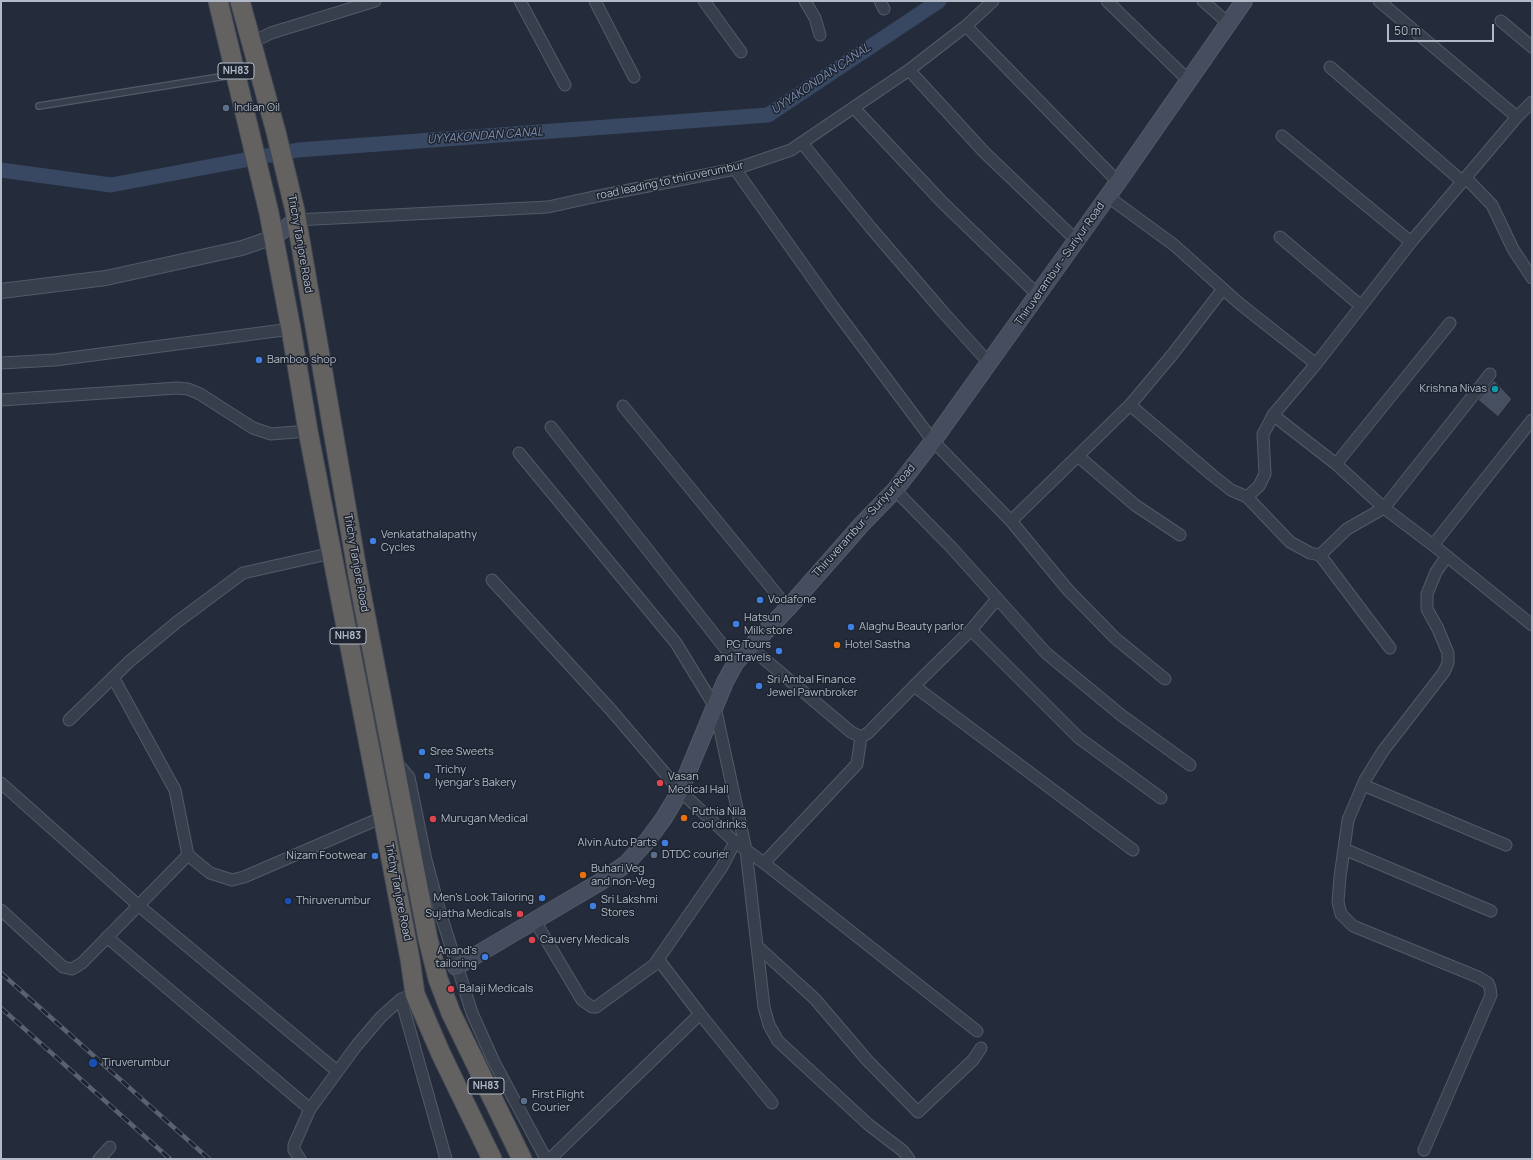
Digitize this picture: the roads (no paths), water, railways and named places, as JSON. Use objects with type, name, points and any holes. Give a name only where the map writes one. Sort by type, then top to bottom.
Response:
[{"type":"highway","name":"Trichy Tanjore Road","points":[[218,1],[270,214],[308,431],[410,959],[408,996],[441,1054],[492,1159]]},
{"type":"highway","name":"Trichy Tanjore Road","points":[[240,1],[276,132],[296,215],[360,587],[428,939],[438,979],[451,1013],[522,1159]]},
{"type":"main road","name":"Thiruverambur - Suriyur Road","points":[[456,967],[600,882],[626,864],[647,841],[664,818],[680,791],[715,707],[736,662],[788,608],[862,524],[895,490],[933,441],[1118,182],[1244,1]]},
{"type":"main road","points":[[274,237],[296,215]]},
{"type":"street","points":[[251,43],[271,33],[375,1]]},
{"type":"street","points":[[520,1],[566,85]]},
{"type":"street","points":[[595,1],[634,77]]},
{"type":"street","points":[[704,1],[741,52]]},
{"type":"street","points":[[805,1],[815,18],[820,35]]},
{"type":"street","name":"road leading to thiruverumbur","points":[[296,215],[548,207],[735,169],[792,150],[909,70],[966,26],[993,1]]},
{"type":"street","points":[[1107,1],[1188,80]]},
{"type":"street","points":[[1203,1],[1228,24]]},
{"type":"street","points":[[1379,1],[1517,117]]},
{"type":"street","points":[[1501,21],[1532,47]]},
{"type":"street","points":[[966,26],[1118,182]]},
{"type":"street","points":[[1330,67],[1465,180],[1492,206],[1513,249],[1532,278]]},
{"type":"street","points":[[909,70],[984,152],[1076,240]]},
{"type":"street","points":[[1246,497],[1259,486],[1266,474],[1263,434],[1273,415],[1316,364],[1411,242],[1517,117],[1532,102]]},
{"type":"street","points":[[854,108],[942,202],[1038,295]]},
{"type":"street","points":[[1282,136],[1411,242]]},
{"type":"street","points":[[802,143],[876,234],[989,363]]},
{"type":"street","points":[[735,169],[833,307],[933,441],[1011,521],[1068,590],[1115,638],[1165,679]]},
{"type":"street","points":[[1107,196],[1174,245],[1240,304],[1316,364]]},
{"type":"street","points":[[1,292],[106,278],[242,248],[274,237]]},
{"type":"street","points":[[1280,237],[1361,306]]},
{"type":"street","points":[[1011,521],[1130,405],[1226,291]]},
{"type":"street","points":[[1336,464],[1450,323]]},
{"type":"street","points":[[1,363],[54,360],[291,329]]},
{"type":"street","points":[[1320,555],[1347,528],[1384,508],[1490,374]]},
{"type":"street","points":[[1,400],[177,388],[188,389],[200,394],[253,428],[271,434],[308,431]]},
{"type":"street","points":[[1130,405],[1231,490],[1246,497],[1290,542],[1310,553],[1320,555],[1390,648]]},
{"type":"street","points":[[623,406],[788,608]]},
{"type":"street","points":[[1273,415],[1336,464],[1384,508],[1447,556],[1532,625]]},
{"type":"street","points":[[1433,545],[1532,420]]},
{"type":"street","points":[[551,427],[736,662]]},
{"type":"street","points":[[519,452],[676,643],[715,707],[746,850],[764,1007],[769,1025],[778,1041],[869,1125],[903,1151],[908,1159]]},
{"type":"street","points":[[1078,456],[1135,505],[1180,535]]},
{"type":"street","points":[[895,490],[951,547],[1046,653],[1121,715],[1190,765]]},
{"type":"street","points":[[68,720],[177,622],[243,573],[332,553]]},
{"type":"street","points":[[1424,1150],[1491,995],[1490,988],[1488,983],[1478,977],[1352,926],[1340,914],[1338,902],[1348,820],[1363,785],[1383,751],[1444,672],[1448,663],[1448,653],[1427,609],[1427,594],[1436,572],[1447,556]]},
{"type":"street","points":[[492,580],[611,710],[680,791],[735,842],[764,863],[977,1031]]},
{"type":"street","points":[[750,647],[851,732],[861,737],[868,734],[971,630],[998,599]]},
{"type":"street","points":[[971,630],[1079,738],[1161,798]]},
{"type":"street","points":[[113,678],[175,790],[188,855],[210,873],[232,880],[244,877],[383,817]]},
{"type":"street","points":[[914,686],[1133,850]]},
{"type":"street","points":[[764,863],[857,764],[861,737]]},
{"type":"street","points":[[393,758],[409,777],[426,860],[456,967],[472,1013],[494,1062],[546,1159]]},
{"type":"street","points":[[1,783],[138,905],[337,1071]]},
{"type":"street","points":[[1363,785],[1506,845]]},
{"type":"street","points":[[535,921],[582,1000],[592,1007],[600,1006],[654,965],[722,867],[735,842]]},
{"type":"street","points":[[1344,849],[1491,911]]},
{"type":"street","points":[[1,910],[63,967],[72,969],[82,964],[188,855]]},
{"type":"street","points":[[107,937],[310,1109]]},
{"type":"street","points":[[757,946],[815,999],[866,1060],[918,1112],[973,1060],[981,1048]]},
{"type":"street","points":[[658,960],[772,1103]]},
{"type":"street","points":[[300,1159],[294,1150],[294,1145],[310,1109],[357,1045],[381,1017],[408,996],[446,1159]]},
{"type":"street","points":[[550,1159],[700,1014]]},
{"type":"street","points":[[99,1159],[110,1147]]},
{"type":"lane","points":[[39,106],[236,74]]},
{"type":"waterway","name":"UYYAKONDAN CANAL","points":[[1,170],[111,185],[298,150],[768,115],[939,1]]},
{"type":"railway","points":[[1,973],[209,1159]]},
{"type":"railway","points":[[1,1008],[170,1159]]},
{"type":"place","name":"Indian Oil","points":[[226,108]]},
{"type":"place","name":"Bamboo shop","points":[[259,360]]},
{"type":"place","name":"Krishna Nivas","points":[[1495,389]]},
{"type":"place","name":"Venkatathalapathy Cycles","points":[[373,541]]},
{"type":"place","name":"Vodafone","points":[[760,600]]},
{"type":"place","name":"Hatsun Milk store","points":[[736,624]]},
{"type":"place","name":"Alaghu Beauty parlor","points":[[851,627]]},
{"type":"place","name":"Hotel Sastha","points":[[837,645]]},
{"type":"place","name":"PG Tours and Travels","points":[[779,651]]},
{"type":"place","name":"Sri Ambal Finance Jewel Pawnbroker","points":[[759,686]]},
{"type":"place","name":"Sree Sweets","points":[[422,752]]},
{"type":"place","name":"Trichy Iyengar's Bakery","points":[[427,776]]},
{"type":"place","name":"Vasan Medical Hall","points":[[660,783]]},
{"type":"place","name":"Puthia Nila cool drinks","points":[[684,818]]},
{"type":"place","name":"Murugan Medical","points":[[433,819]]},
{"type":"place","name":"Alvin Auto Parts","points":[[665,843]]},
{"type":"place","name":"DTDC courier","points":[[654,855]]},
{"type":"place","name":"Nizam Footwear","points":[[375,856]]},
{"type":"place","name":"Buhari Veg and non-Veg","points":[[583,875]]},
{"type":"place","name":"Men's Look Tailoring","points":[[542,898]]},
{"type":"place","name":"Thiruverumbur","points":[[288,901]]},
{"type":"place","name":"Sri Lakshmi Stores","points":[[593,906]]},
{"type":"place","name":"Sujatha Medicals","points":[[520,914]]},
{"type":"place","name":"Cauvery Medicals","points":[[532,940]]},
{"type":"place","name":"Anand's tailoring","points":[[485,957]]},
{"type":"place","name":"Balaji Medicals","points":[[451,989]]},
{"type":"place","name":"Tiruverumbur","points":[[93,1063]]},
{"type":"place","name":"First Flight Courier","points":[[524,1101]]}]
